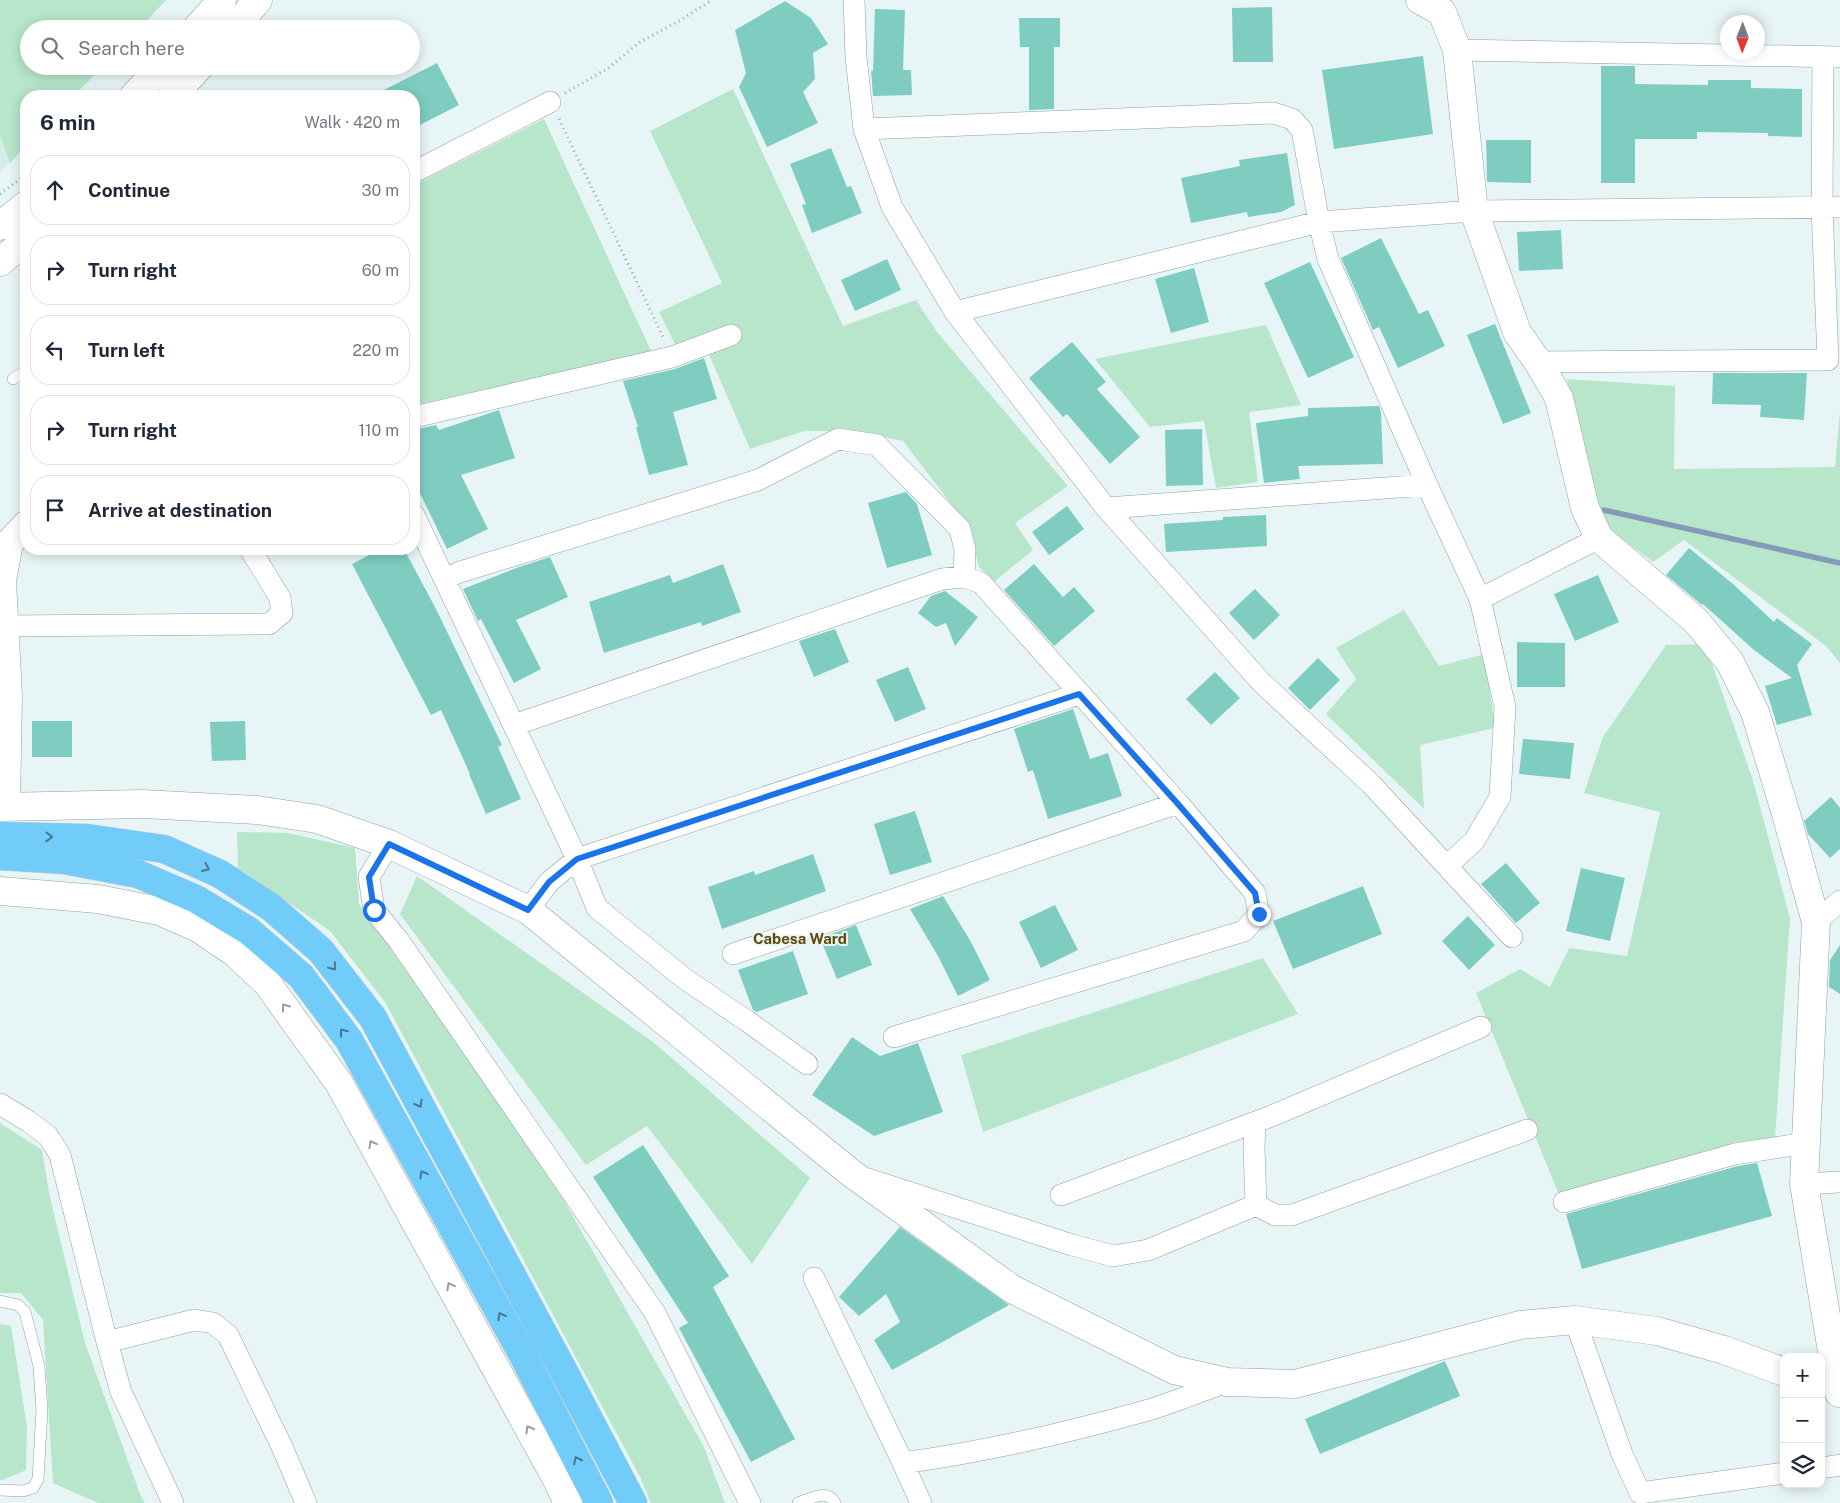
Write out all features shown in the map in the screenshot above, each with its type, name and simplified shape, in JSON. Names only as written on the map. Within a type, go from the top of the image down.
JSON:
[{"type":"highway","points":[[0,836],[87,838],[164,849],[220,874],[272,908],[321,951],[372,1018],[633,1503]]},
{"type":"highway","points":[[0,856],[64,860],[138,874],[196,899],[249,931],[301,976],[349,1040],[524,1358],[599,1503]]},
{"type":"street","points":[[204,20],[222,0]]},
{"type":"street","points":[[241,20],[258,0]]},
{"type":"street","points":[[854,0],[856,57],[864,129],[892,207],[955,312],[1106,508],[1262,683],[1371,784],[1512,937]]},
{"type":"street","points":[[1420,0],[1442,12],[1456,50],[1474,212],[1517,332],[1538,362],[1559,398],[1585,508],[1600,538],[1696,621],[1730,662],[1755,712],[1816,922],[1804,1184],[1835,1383]]},
{"type":"street","points":[[1456,50],[1831,57],[1828,360],[1538,362]]},
{"type":"street","points":[[140,90],[154,75]]},
{"type":"street","points":[[178,90],[192,75]]},
{"type":"street","points":[[420,169],[550,102]]},
{"type":"street","points":[[864,129],[1273,113],[1292,119],[1302,130],[1319,222],[1328,259],[1427,485],[1480,599],[1505,707],[1500,797],[1474,841],[1447,866]]},
{"type":"street","points":[[955,312],[1319,222],[1474,212],[1831,207]]},
{"type":"street","points":[[0,226],[20,210]]},
{"type":"street","points":[[0,262],[20,245]]},
{"type":"street","points":[[420,416],[672,357],[731,335]]},
{"type":"street","points":[[444,579],[460,572],[758,480],[838,439],[877,445],[960,529],[965,550],[964,576]]},
{"type":"street","points":[[1106,508],[1427,485]]},
{"type":"street","points":[[420,528],[577,859],[597,908],[684,978],[807,1064]]},
{"type":"street","points":[[20,531],[9,543],[2,581],[8,696],[3,807],[143,804],[258,810],[317,819],[389,844],[528,910],[851,1173],[1012,1289],[1174,1370],[1227,1382],[1296,1384],[1520,1325],[1575,1320],[1657,1330],[1724,1350],[1780,1371]]},
{"type":"street","points":[[1480,599],[1600,538]]},
{"type":"street","points":[[4,626],[269,624],[282,613],[280,598],[254,555]]},
{"type":"street","points":[[514,725],[942,579],[964,576],[981,583],[1255,893],[1259,914],[1244,931],[894,1037]]},
{"type":"street","points":[[528,910],[549,882],[577,859],[1079,694]]},
{"type":"street","points":[[733,954],[1178,804]]},
{"type":"street","points":[[389,844],[369,877],[374,910],[399,941],[655,1313],[750,1503]]},
{"type":"street","points":[[0,891],[98,899],[158,911],[198,928],[235,953],[267,984],[339,1084],[568,1503]]},
{"type":"street","points":[[1816,922],[1840,901]]},
{"type":"street","points":[[1061,1195],[1255,1123],[1481,1027]]},
{"type":"street","points":[[0,1104],[48,1136],[60,1155],[121,1392],[172,1503]]},
{"type":"street","points":[[1255,1123],[1256,1205]]},
{"type":"street","points":[[1256,1205],[1275,1215],[1292,1215],[1527,1130]]},
{"type":"street","points":[[1564,1202],[1735,1154],[1806,1143]]},
{"type":"street","points":[[851,1173],[1072,1245],[1113,1256],[1148,1250],[1256,1205]]},
{"type":"street","points":[[1804,1184],[1840,1182]]},
{"type":"street","points":[[814,1278],[921,1503]]},
{"type":"street","points":[[107,1342],[194,1320],[213,1323],[228,1335],[283,1449],[306,1503]]},
{"type":"street","points":[[1575,1320],[1622,1454],[1640,1493],[1780,1474]]},
{"type":"street","points":[[903,1463],[960,1455],[1052,1434],[1146,1410],[1227,1382]]},
{"type":"street","points":[[1825,1467],[1840,1465]]},
{"type":"lane","points":[[14,379],[20,375]]},
{"type":"lane","points":[[0,1301],[18,1305],[25,1312],[39,1366],[42,1410],[38,1479],[33,1488],[23,1491],[0,1490]]},
{"type":"lane","points":[[798,1503],[819,1495],[827,1495],[835,1503]]},
{"type":"path","points":[[672,357],[550,102],[607,69],[640,42],[679,21],[712,0]]},
{"type":"path","points":[[0,194],[20,179]]},
{"type":"shaded area","points":[[0,136],[10,163],[0,171]]},
{"type":"green space","points":[[0,0],[166,0],[147,20],[20,20],[20,75],[94,75],[80,90],[20,90],[20,152],[10,163],[0,136]]},
{"type":"green space","points":[[733,89],[843,326],[916,300],[937,332],[1068,486],[1015,523],[1033,550],[994,582],[979,567],[968,526],[903,441],[858,431],[804,431],[750,449],[708,352],[682,358],[659,312],[722,283],[650,131]]},
{"type":"green space","points":[[544,119],[652,353],[420,404],[420,182]]},
{"type":"green space","points":[[1266,325],[1301,405],[1249,412],[1258,482],[1216,488],[1204,421],[1150,427],[1095,359]]},
{"type":"green space","points":[[1567,379],[1675,386],[1674,469],[1835,467],[1840,411],[1840,663],[1826,646],[1684,540],[1653,562],[1595,519]]},
{"type":"green space","points":[[1404,610],[1439,666],[1485,654],[1495,728],[1420,745],[1424,809],[1326,714],[1356,679],[1336,648]]},
{"type":"green space","points":[[1705,644],[1752,777],[1790,918],[1775,1139],[1560,1197],[1476,993],[1520,969],[1550,987],[1569,948],[1627,956],[1660,812],[1584,793],[1603,737],[1666,645]]},
{"type":"green space","points":[[237,832],[288,833],[355,848],[359,904],[542,1162],[704,1447],[725,1503],[651,1503],[640,1477],[385,1002],[330,931],[238,868]]},
{"type":"green space","points":[[417,876],[653,1042],[810,1178],[752,1264],[647,1126],[586,1165],[400,914]]},
{"type":"green space","points":[[1263,958],[1298,1014],[983,1132],[961,1055]]},
{"type":"green space","points":[[0,1123],[42,1150],[49,1193],[85,1343],[140,1494],[145,1503],[98,1503],[53,1483],[43,1320],[21,1293],[0,1293]]},
{"type":"green space","points":[[0,1324],[11,1326],[27,1427],[26,1470],[3,1480],[0,1480]]},
{"type":"building","points":[[785,1],[811,18],[828,44],[813,53],[815,79],[803,92],[818,123],[767,147],[739,87],[746,73],[735,30]]},
{"type":"building","points":[[1272,7],[1273,62],[1233,62],[1232,8]]},
{"type":"building","points":[[875,9],[905,10],[903,70],[911,70],[912,95],[873,96],[871,71],[873,71]]},
{"type":"building","points":[[1019,18],[1060,18],[1060,47],[1054,47],[1054,109],[1029,110],[1029,47],[1020,47]]},
{"type":"building","points":[[1423,56],[1433,134],[1334,149],[1322,70]]},
{"type":"building","points":[[437,63],[459,105],[420,125],[420,90],[384,90],[413,75],[420,75],[420,72]]},
{"type":"building","points":[[1601,66],[1635,66],[1635,84],[1708,85],[1708,80],[1751,80],[1751,88],[1802,89],[1802,137],[1768,136],[1768,133],[1697,132],[1697,139],[1635,139],[1635,183],[1601,183]]},
{"type":"building","points":[[1486,140],[1531,140],[1531,183],[1487,182]]},
{"type":"building","points":[[831,148],[847,187],[851,186],[862,213],[812,233],[802,205],[806,204],[790,164]]},
{"type":"building","points":[[1287,153],[1295,205],[1281,212],[1248,217],[1247,212],[1191,223],[1181,178],[1240,166],[1239,160]]},
{"type":"building","points":[[1561,230],[1563,269],[1519,271],[1517,232]]},
{"type":"building","points":[[1381,238],[1419,314],[1428,310],[1445,346],[1398,368],[1379,327],[1373,330],[1341,258]]},
{"type":"building","points":[[887,259],[901,290],[855,311],[841,280]]},
{"type":"building","points":[[1310,262],[1354,357],[1308,378],[1264,283]]},
{"type":"building","points":[[1194,268],[1209,322],[1171,333],[1155,279]]},
{"type":"building","points":[[1495,324],[1531,413],[1503,424],[1467,335]]},
{"type":"building","points":[[1072,342],[1106,382],[1097,389],[1140,437],[1110,464],[1067,414],[1063,417],[1029,378]]},
{"type":"building","points":[[704,358],[717,399],[673,412],[688,465],[649,475],[636,427],[638,427],[623,381],[675,369]]},
{"type":"building","points":[[1713,373],[1807,373],[1804,420],[1760,417],[1761,405],[1712,404]]},
{"type":"building","points":[[1379,406],[1381,412],[1383,464],[1298,466],[1300,479],[1264,483],[1256,423],[1308,416],[1308,408]]},
{"type":"building","points":[[499,410],[515,458],[461,475],[488,529],[447,549],[420,493],[420,429],[436,425],[439,430]]},
{"type":"building","points":[[1202,429],[1203,485],[1166,486],[1165,430]]},
{"type":"building","points":[[906,492],[917,504],[932,555],[887,568],[868,503]]},
{"type":"building","points":[[1067,506],[1084,529],[1049,555],[1032,532]]},
{"type":"building","points":[[1266,515],[1267,546],[1166,552],[1164,524],[1223,520],[1223,517]]},
{"type":"building","points":[[1689,548],[1733,584],[1774,622],[1777,618],[1812,644],[1797,665],[1812,715],[1777,725],[1765,686],[1792,678],[1754,650],[1703,604],[1666,575]]},
{"type":"building","points":[[369,555],[407,555],[436,609],[502,745],[498,747],[521,799],[486,814],[441,710],[431,715],[352,564]]},
{"type":"building","points":[[550,557],[568,597],[516,620],[541,669],[514,683],[481,619],[478,621],[463,589]]},
{"type":"building","points":[[723,564],[741,612],[702,626],[701,622],[604,653],[589,602],[670,575],[673,583]]},
{"type":"building","points":[[1034,564],[1063,597],[1074,587],[1095,611],[1054,646],[1004,590]]},
{"type":"building","points":[[1598,575],[1619,622],[1575,641],[1554,594]]},
{"type":"building","points":[[1255,589],[1280,615],[1254,640],[1229,613]]},
{"type":"building","points":[[945,591],[978,617],[955,646],[946,623],[936,627],[918,613],[931,596]]},
{"type":"building","points":[[835,629],[849,662],[814,677],[799,641]]},
{"type":"building","points":[[1517,642],[1565,643],[1565,687],[1517,687]]},
{"type":"building","points":[[1318,658],[1340,680],[1310,710],[1288,688]]},
{"type":"building","points":[[908,667],[926,709],[895,722],[876,680]]},
{"type":"building","points":[[1215,672],[1240,698],[1211,725],[1186,699]]},
{"type":"building","points":[[1073,709],[1090,759],[1108,753],[1122,796],[1048,819],[1033,770],[1028,772],[1014,729]]},
{"type":"building","points":[[32,721],[72,721],[72,757],[32,757]]},
{"type":"building","points":[[245,721],[246,760],[212,761],[210,722]]},
{"type":"building","points":[[1523,739],[1574,743],[1570,779],[1519,774]]},
{"type":"building","points":[[1831,797],[1840,808],[1840,849],[1830,858],[1808,834],[1804,821]]},
{"type":"building","points":[[915,811],[932,862],[890,875],[874,824]]},
{"type":"building","points":[[813,854],[826,891],[722,929],[708,887],[754,871],[755,875]]},
{"type":"building","points":[[1506,863],[1540,903],[1516,923],[1481,884]]},
{"type":"building","points":[[1581,868],[1625,878],[1610,941],[1566,931]]},
{"type":"building","points":[[1363,886],[1382,934],[1293,969],[1273,921]]},
{"type":"building","points":[[943,896],[971,942],[990,980],[958,996],[938,956],[910,909]]},
{"type":"building","points":[[1055,905],[1078,950],[1041,968],[1019,922]]},
{"type":"building","points":[[1468,916],[1495,945],[1469,970],[1442,941]]},
{"type":"building","points":[[856,925],[872,965],[837,979],[820,938]]},
{"type":"building","points":[[1840,945],[1840,994],[1829,987],[1830,960]]},
{"type":"building","points":[[793,951],[808,994],[756,1012],[753,1010],[738,970]]},
{"type":"building","points":[[852,1037],[880,1056],[918,1043],[943,1112],[874,1136],[812,1095]]},
{"type":"building","points":[[643,1145],[729,1276],[713,1287],[795,1439],[751,1462],[679,1328],[688,1323],[593,1177]]},
{"type":"building","points":[[1757,1163],[1772,1216],[1582,1269],[1566,1214],[1738,1166]]},
{"type":"building","points":[[900,1227],[1009,1305],[892,1370],[874,1340],[900,1322],[886,1294],[859,1316],[839,1297]]},
{"type":"building","points":[[1445,1361],[1460,1396],[1320,1454],[1305,1419]]},
{"type":"waterway","points":[[1604,510],[1840,563]]},
{"type":"district","name":"Cabesa Ward","points":[[800,938]]},
{"type":"route","points":[[374,910],[369,877],[389,844],[528,910],[549,882],[577,859],[1079,694],[1255,893],[1259,914]]}]
